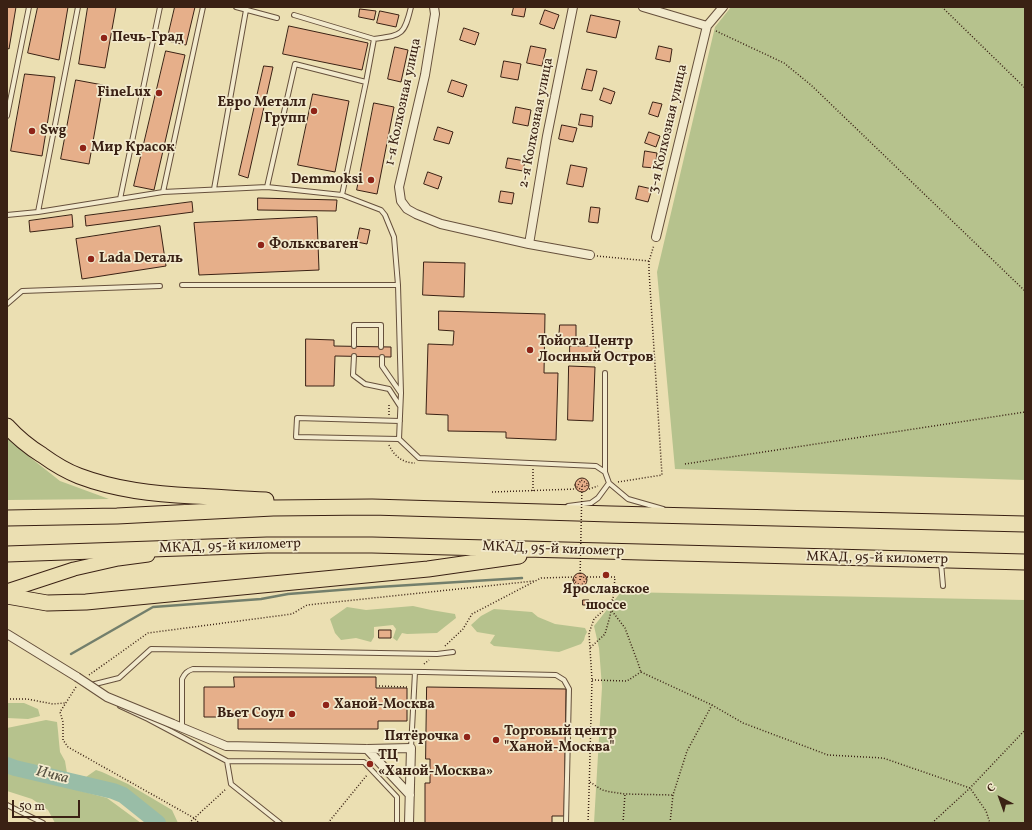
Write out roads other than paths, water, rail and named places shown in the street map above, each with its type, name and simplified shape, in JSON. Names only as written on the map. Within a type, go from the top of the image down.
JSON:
[{"type":"highway","points":[[7,426],[33,449],[55,464],[77,476],[103,485],[164,494],[372,507],[1025,524]]},
{"type":"highway","points":[[7,518],[117,516],[273,508],[372,507]]},
{"type":"highway","name":"МКАД, 95-й километр","points":[[7,554],[267,545],[372,545],[1025,562]]},
{"type":"highway","points":[[7,596],[47,603],[86,602],[428,569],[562,550]]},
{"type":"main road","points":[[7,591],[74,569],[118,559],[193,548]]},
{"type":"street","name":"1-я Колхозная улица","points":[[434,7],[435,14],[425,75],[399,187],[402,202],[407,209],[441,224],[529,244]]},
{"type":"street","name":"2-я Колхозная улица","points":[[529,244],[547,136],[573,7]]},
{"type":"street","points":[[643,7],[707,26],[723,7]]},
{"type":"street","name":"3-я Колхозная улица","points":[[656,237],[707,26]]},
{"type":"street","points":[[529,244],[590,255]]},
{"type":"street","points":[[7,634],[107,697],[226,746],[366,749],[411,748],[409,823]]},
{"type":"street","points":[[366,749],[410,795]]},
{"type":"lane","points":[[7,116],[29,7]]},
{"type":"lane","points":[[38,212],[78,7]]},
{"type":"lane","points":[[120,199],[160,7]]},
{"type":"lane","points":[[163,192],[203,7]]},
{"type":"lane","points":[[236,7],[278,18]]},
{"type":"lane","points":[[294,15],[374,39],[392,37],[401,33],[405,27],[411,7]]},
{"type":"lane","points":[[214,189],[246,10]]},
{"type":"lane","points":[[342,194],[374,39]]},
{"type":"lane","points":[[267,186],[295,64],[366,82]]},
{"type":"lane","points":[[7,216],[163,192],[267,186],[342,194],[381,210],[385,214],[394,237],[398,285],[401,393],[399,440]]},
{"type":"lane","points":[[182,285],[398,285]]},
{"type":"lane","points":[[7,304],[22,291],[160,286]]},
{"type":"lane","points":[[354,346],[354,325],[381,325],[381,347]]},
{"type":"lane","points":[[354,356],[354,375],[364,384],[389,389],[400,406]]},
{"type":"lane","points":[[382,357],[382,366],[401,393]]},
{"type":"lane","points":[[605,374],[605,472],[609,483],[628,499],[678,512],[707,516]]},
{"type":"lane","points":[[400,421],[297,418],[296,437],[399,440],[419,458],[596,466],[605,472]]},
{"type":"lane","points":[[559,507],[591,503],[598,498],[609,483]]},
{"type":"lane","points":[[520,511],[551,507]]},
{"type":"lane","points":[[940,560],[943,586]]},
{"type":"lane","points":[[7,638],[79,682],[106,701],[148,719],[227,761],[364,762],[397,797],[397,823]]},
{"type":"lane","points":[[84,686],[119,678],[151,649],[437,654],[453,652]]},
{"type":"lane","points":[[182,728],[182,679],[187,671],[193,669],[556,675],[564,680],[568,689],[566,823]]},
{"type":"lane","points":[[411,748],[414,672]]},
{"type":"lane","points":[[227,761],[231,784],[280,823]]},
{"type":"lane","points":[[7,805],[43,823]]},
{"type":"waterway","points":[[71,654],[153,607],[261,599],[288,594],[522,578]]},
{"type":"waterway","name":"Ичка","points":[[7,765],[113,791],[123,795],[158,823]]},
{"type":"place","name":"Печь-Град","points":[[104,38]]},
{"type":"place","name":"FineLux","points":[[159,93]]},
{"type":"place","name":"Евро Металл Групп","points":[[314,111]]},
{"type":"place","name":"Swg","points":[[32,131]]},
{"type":"place","name":"Мир Красок","points":[[83,148]]},
{"type":"place","name":"Demmoksi","points":[[371,180]]},
{"type":"place","name":"Фольксваген","points":[[261,245]]},
{"type":"place","name":"Lada Dеталь","points":[[91,259]]},
{"type":"place","name":"Тойота Центр Лосиный Остров","points":[[530,350]]},
{"type":"place","name":"Ярославское шоссе","points":[[606,575]]},
{"type":"place","name":"Ханой-Москва","points":[[326,705]]},
{"type":"place","name":"Вьет Соул","points":[[292,714]]},
{"type":"place","name":"Пятёрочка","points":[[467,737]]},
{"type":"place","name":"Торговый центр \"Ханой-Москва\"","points":[[496,740]]},
{"type":"place","name":"ТЦ «Ханой-Москва»","points":[[370,764]]}]
